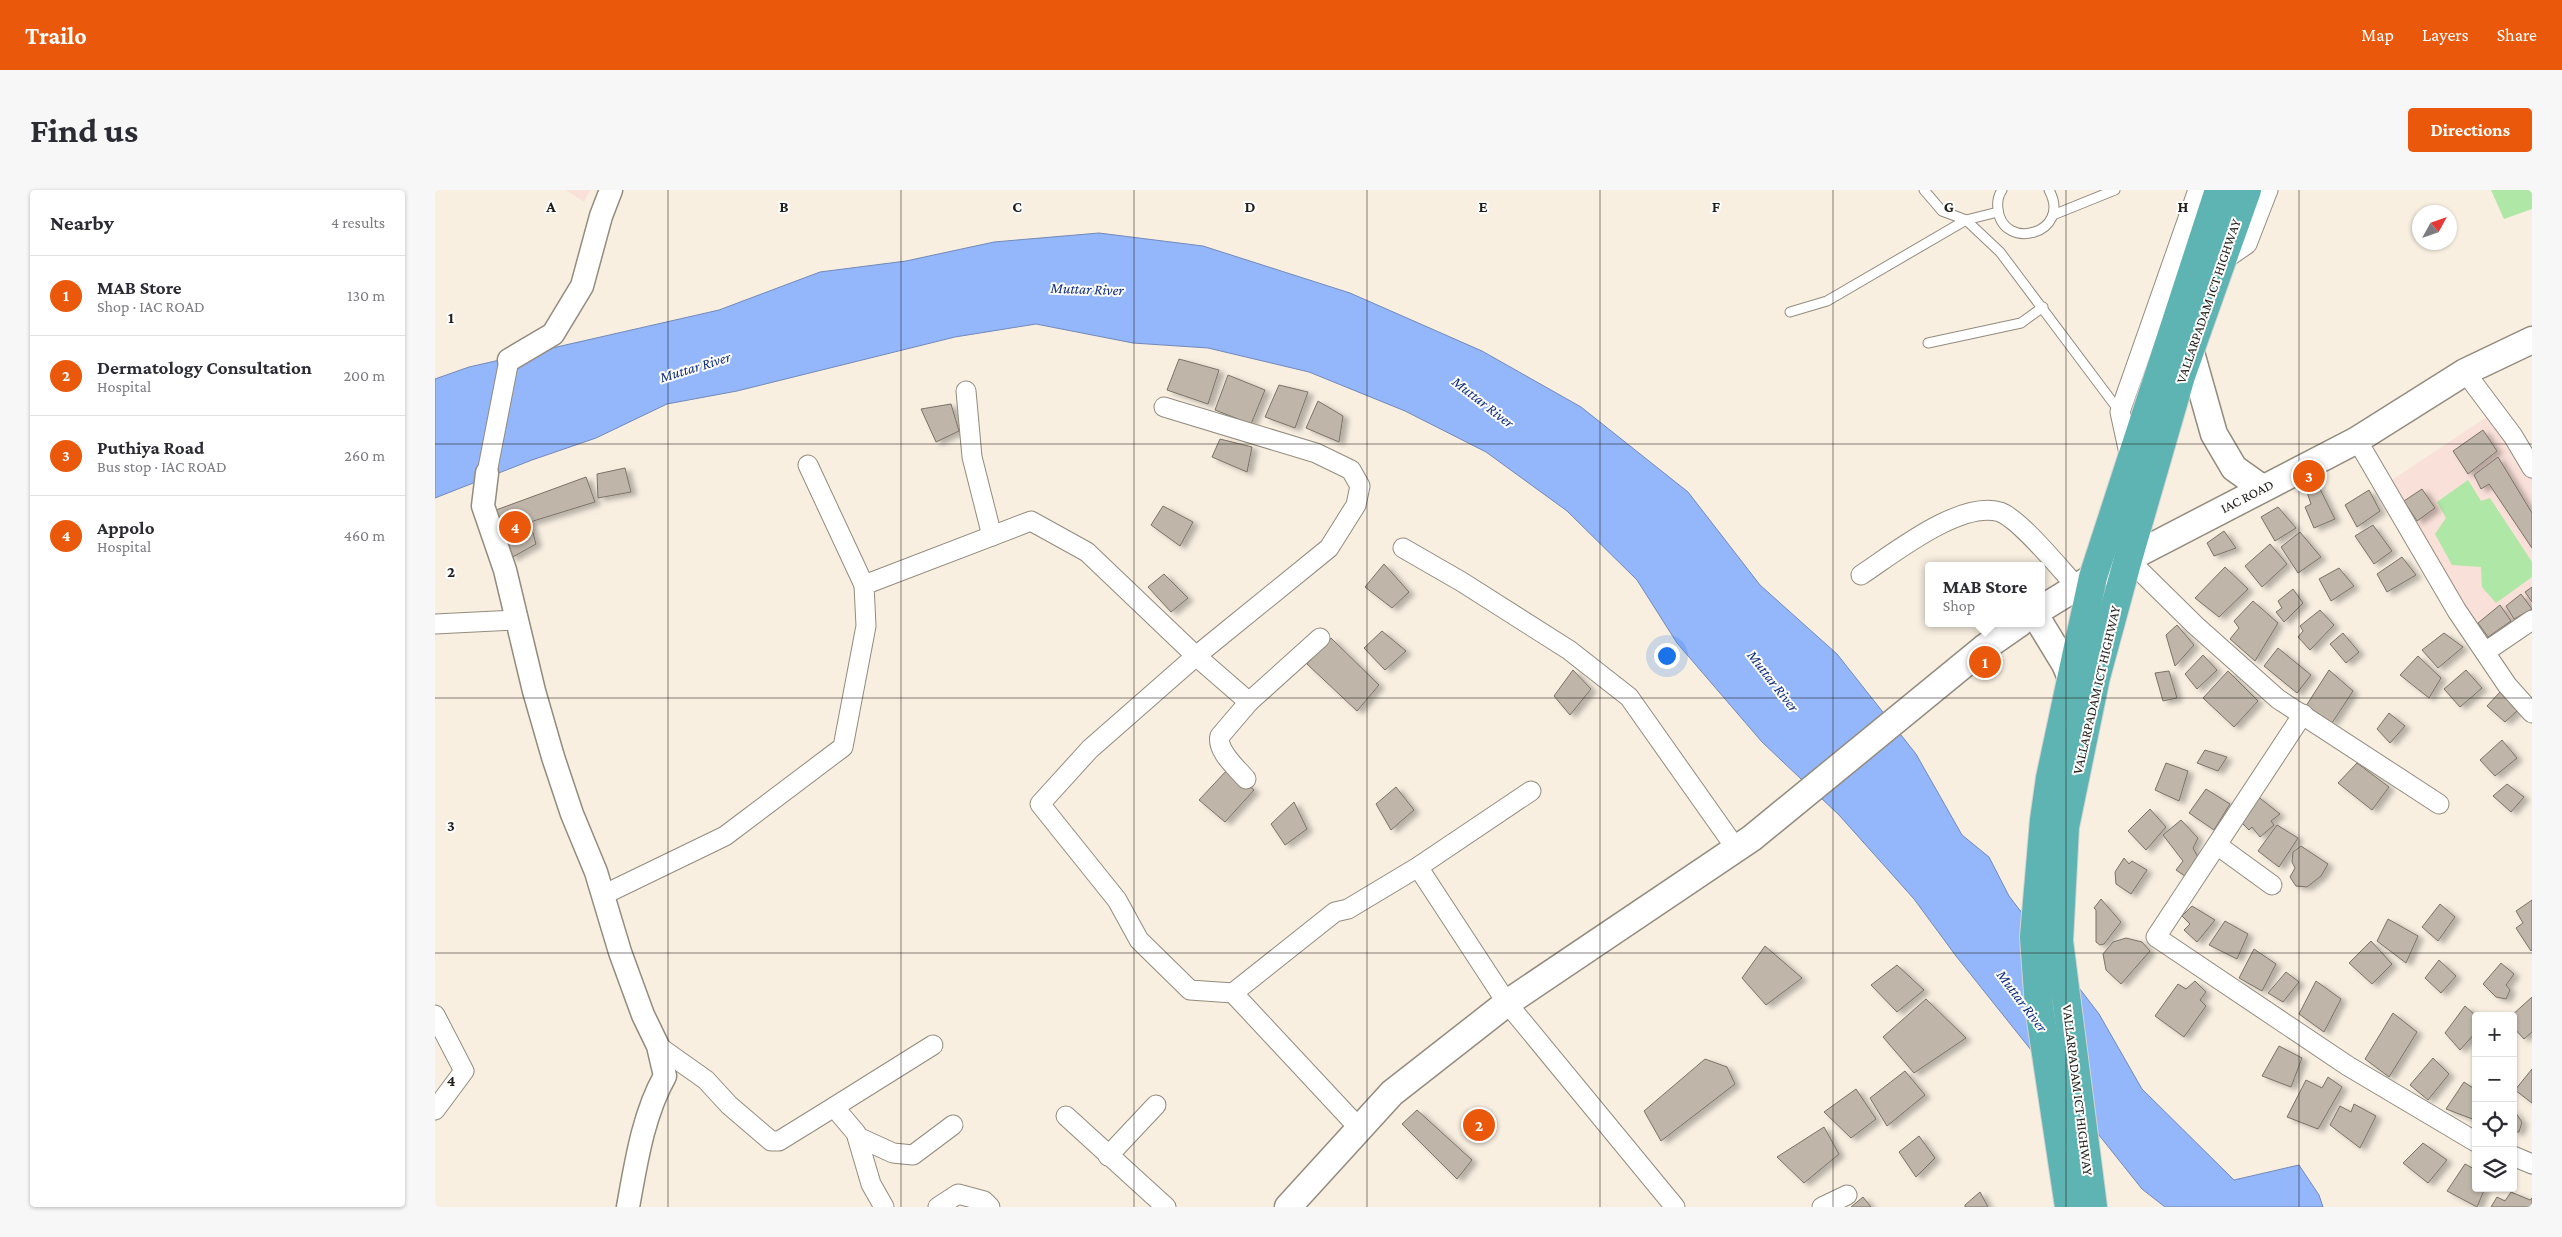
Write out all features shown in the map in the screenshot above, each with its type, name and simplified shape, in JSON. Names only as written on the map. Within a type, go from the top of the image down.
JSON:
[{"type":"highway","name":"VALLARPADAM ICT HIGHWAY","points":[[2093,1207],[2059,941],[2050,778],[2071,678],[2085,582],[2131,459],[2219,190]]},
{"type":"highway","name":"VALLARPADAM ICT HIGHWAY","points":[[2069,1207],[2039,1007],[2034,937],[2054,824],[2128,559],[2190,349],[2247,190]]},
{"type":"main road","name":"IAC ROAD","points":[[2045,607],[2128,559],[2357,440],[2465,372],[2532,340]]},
{"type":"main road","points":[[2190,349],[2213,434],[2234,468],[2262,488]]},
{"type":"main road","points":[[1287,1207],[1392,1093],[1507,1003],[1744,842],[1984,648],[2014,627]]},
{"type":"main road","points":[[2042,627],[2065,664],[2071,678]]},
{"type":"street","points":[[611,190],[601,216],[582,286],[553,334],[509,360],[487,473],[483,506],[505,570],[516,620],[553,757],[603,895],[620,952],[643,1015],[658,1046],[665,1076],[652,1099],[635,1168],[628,1207]]},
{"type":"street","points":[[2131,459],[2120,412],[2198,190]]},
{"type":"street","points":[[2221,262],[2247,244],[2268,190]]},
{"type":"street","points":[[2465,372],[2513,436],[2532,468]]},
{"type":"street","points":[[966,391],[972,457],[992,536]]},
{"type":"street","points":[[1164,408],[1316,453],[1351,470],[1360,486],[1356,505],[1329,548],[1196,656],[1090,749],[1040,804],[1117,900],[1139,940],[1190,990],[1233,993],[1335,912],[1348,909],[1418,867],[1531,791]]},
{"type":"street","points":[[2357,440],[2457,611],[2507,685],[2532,713]]},
{"type":"street","points":[[603,895],[725,836],[843,747],[866,626],[864,585],[808,465]]},
{"type":"street","points":[[1861,575],[1954,516],[1977,512],[2000,512],[2015,521],[2085,582]]},
{"type":"street","points":[[864,585],[1031,521],[1087,552],[1196,656],[1249,702]]},
{"type":"street","points":[[1403,548],[1462,582],[1569,650],[1629,697],[1744,842]]},
{"type":"street","points":[[2128,559],[2195,625],[2279,699],[2439,804]]},
{"type":"street","points":[[435,624],[516,620]]},
{"type":"street","points":[[2485,652],[2532,620]]},
{"type":"street","points":[[1246,779],[1222,750],[1218,741],[1225,728],[1249,702],[1320,638]]},
{"type":"street","points":[[2303,714],[2156,937],[2348,1066],[2472,1140]]},
{"type":"street","points":[[2217,845],[2272,885]]},
{"type":"street","points":[[1418,867],[1507,1003],[1675,1207]]},
{"type":"street","points":[[1233,993],[1359,1128]]},
{"type":"street","points":[[435,1015],[464,1071],[435,1110]]},
{"type":"street","points":[[658,1046],[706,1080],[729,1105],[771,1141],[779,1141],[933,1045]]},
{"type":"street","points":[[1108,1156],[1155,1105]]},
{"type":"street","points":[[834,1106],[858,1137],[871,1184],[884,1207]]},
{"type":"street","points":[[1066,1116],[1166,1207]]},
{"type":"street","points":[[858,1137],[893,1153],[913,1155],[953,1125]]},
{"type":"street","points":[[2517,1158],[2532,1164]]},
{"type":"street","points":[[938,1207],[958,1194],[984,1201],[990,1207]]},
{"type":"street","points":[[1822,1207],[1847,1195]]},
{"type":"lane","points":[[1924,190],[1943,211],[1967,220],[1999,252],[2043,307],[2120,412]]},
{"type":"lane","points":[[2002,190],[1998,203],[1998,212],[2008,228],[2025,234],[2042,229],[2053,215],[2115,190]]},
{"type":"lane","points":[[2049,190],[2054,206],[2053,215]]},
{"type":"lane","points":[[1790,312],[1827,301],[1967,220],[1998,212]]},
{"type":"lane","points":[[1928,343],[2021,323],[2043,307]]},
{"type":"shaded area","points":[[566,190],[590,190],[584,202]]},
{"type":"shaded area","points":[[2488,416],[2532,474],[2532,612],[2486,644],[2389,482]]},
{"type":"green space","points":[[2491,190],[2532,190],[2532,209],[2504,219]]},
{"type":"green space","points":[[2468,480],[2481,501],[2490,498],[2532,562],[2532,577],[2496,603],[2482,587],[2481,567],[2452,565],[2435,534],[2446,518],[2437,502]]},
{"type":"water","name":"Muttar River","points":[[1099,233],[1203,246],[1350,293],[1482,351],[1581,407],[1688,492],[1760,585],[1837,654],[1916,754],[1962,835],[1989,857],[2009,896],[2099,1014],[2142,1089],[2234,1180],[2299,1165],[2319,1195],[2323,1207],[2165,1207],[2142,1189],[1956,956],[1914,899],[1839,815],[1762,742],[1677,643],[1637,580],[1567,511],[1486,452],[1405,411],[1309,372],[1208,348],[1133,343],[1036,324],[955,337],[737,391],[667,404],[596,438],[532,460],[435,498],[435,379],[469,367],[719,310],[820,272],[906,261],[994,242]]},
{"type":"building","points":[[1179,359],[1219,370],[1208,404],[1167,390]]},
{"type":"building","points":[[1228,375],[1265,390],[1251,424],[1215,410]]},
{"type":"building","points":[[1279,385],[1308,392],[1295,428],[1265,417]]},
{"type":"building","points":[[1318,401],[1343,416],[1339,442],[1306,428]]},
{"type":"building","points":[[951,404],[959,431],[936,442],[921,409]]},
{"type":"building","points":[[2483,430],[2497,451],[2468,474],[2453,451]]},
{"type":"building","points":[[1220,439],[1252,447],[1247,472],[1212,457]]},
{"type":"building","points":[[2498,457],[2532,513],[2532,548],[2489,484],[2481,489],[2474,475]]},
{"type":"building","points":[[625,468],[631,492],[598,498],[597,474]]},
{"type":"building","points":[[586,477],[595,502],[530,522],[536,544],[511,558],[496,510]]},
{"type":"building","points":[[2318,485],[2335,519],[2314,528],[2305,507],[2311,504],[2307,492]]},
{"type":"building","points":[[2422,489],[2435,508],[2417,521],[2404,501]]},
{"type":"building","points":[[2369,490],[2380,511],[2357,527],[2345,505]]},
{"type":"building","points":[[1163,506],[1193,522],[1180,546],[1151,525]]},
{"type":"building","points":[[2278,507],[2296,528],[2275,541],[2261,517]]},
{"type":"building","points":[[2373,525],[2392,551],[2374,564],[2355,536]]},
{"type":"building","points":[[2224,531],[2236,548],[2214,556],[2207,543]]},
{"type":"building","points":[[2300,532],[2321,557],[2298,573],[2281,547]]},
{"type":"building","points":[[2270,544],[2287,564],[2262,587],[2245,566]]},
{"type":"building","points":[[2402,557],[2416,575],[2387,592],[2377,574]]},
{"type":"building","points":[[1384,564],[1409,592],[1392,608],[1365,587]]},
{"type":"building","points":[[2225,567],[2248,589],[2219,617],[2195,598]]},
{"type":"building","points":[[2339,568],[2354,586],[2331,601],[2319,579]]},
{"type":"building","points":[[1164,574],[1188,598],[1171,612],[1148,587]]},
{"type":"building","points":[[2532,587],[2532,602],[2525,592]]},
{"type":"building","points":[[2293,589],[2303,603],[2284,622],[2276,612],[2282,608],[2278,601]]},
{"type":"building","points":[[2521,594],[2532,609],[2514,619],[2506,606]]},
{"type":"building","points":[[2253,601],[2278,623],[2255,661],[2230,639],[2239,628],[2234,621]]},
{"type":"building","points":[[2500,605],[2511,621],[2488,637],[2478,623]]},
{"type":"building","points":[[2320,610],[2334,625],[2310,650],[2298,637],[2303,631],[2300,626]]},
{"type":"building","points":[[2177,625],[2194,645],[2175,666],[2166,635]]},
{"type":"building","points":[[1382,631],[1406,651],[1385,670],[1364,648]]},
{"type":"building","points":[[2343,633],[2359,652],[2346,663],[2330,644]]},
{"type":"building","points":[[2444,633],[2463,647],[2438,668],[2422,650]]},
{"type":"building","points":[[1331,638],[1379,685],[1357,711],[1307,664]]},
{"type":"building","points":[[2278,648],[2311,675],[2297,693],[2264,666]]},
{"type":"building","points":[[2203,655],[2217,670],[2197,689],[2185,674]]},
{"type":"building","points":[[2418,656],[2441,678],[2429,698],[2400,675]]},
{"type":"building","points":[[1573,670],[1591,689],[1570,715],[1554,696]]},
{"type":"building","points":[[2329,670],[2353,691],[2332,723],[2306,706]]},
{"type":"building","points":[[2466,670],[2482,688],[2460,707],[2444,689]]},
{"type":"building","points":[[2169,671],[2177,698],[2163,701],[2155,673]]},
{"type":"building","points":[[2228,671],[2258,701],[2234,727],[2203,698]]},
{"type":"building","points":[[2500,692],[2517,711],[2505,722],[2487,706]]},
{"type":"building","points":[[2389,713],[2405,726],[2390,743],[2377,729]]},
{"type":"building","points":[[2502,740],[2517,758],[2495,776],[2480,760]]},
{"type":"building","points":[[2205,750],[2227,757],[2218,771],[2197,763]]},
{"type":"building","points":[[2166,763],[2188,771],[2179,801],[2155,790]]},
{"type":"building","points":[[2357,763],[2389,787],[2372,810],[2338,783]]},
{"type":"building","points":[[1228,769],[1254,790],[1225,822],[1199,800]]},
{"type":"building","points":[[2507,784],[2524,797],[2511,812],[2493,796]]},
{"type":"building","points":[[1396,787],[1414,810],[1391,830],[1376,804]]},
{"type":"building","points":[[2206,789],[2230,804],[2214,830],[2189,813]]},
{"type":"building","points":[[2256,795],[2280,814],[2271,821],[2274,825],[2260,837],[2252,827],[2249,830],[2238,819]]},
{"type":"building","points":[[1294,802],[1307,829],[1285,845],[1271,824]]},
{"type":"building","points":[[2150,809],[2166,827],[2146,850],[2128,831]]},
{"type":"building","points":[[2181,820],[2198,838],[2193,848],[2200,861],[2185,876],[2176,870],[2183,861],[2163,835]]},
{"type":"building","points":[[2277,825],[2298,838],[2279,867],[2258,851]]},
{"type":"building","points":[[2301,846],[2328,864],[2321,876],[2307,887],[2296,886],[2290,877],[2295,868],[2292,862],[2293,852]]},
{"type":"building","points":[[2124,858],[2129,864],[2132,861],[2147,870],[2131,894],[2116,884],[2115,872]]},
{"type":"building","points":[[2101,899],[2121,922],[2104,944],[2100,945],[2096,942],[2096,910],[2094,908]]},
{"type":"building","points":[[2532,900],[2531,951],[2516,928],[2523,923],[2516,911]]},
{"type":"building","points":[[2440,904],[2455,917],[2438,941],[2422,927]]},
{"type":"building","points":[[2192,906],[2215,920],[2197,942],[2184,930],[2190,924],[2182,916]]},
{"type":"building","points":[[2388,919],[2418,936],[2406,963],[2377,941]]},
{"type":"building","points":[[2225,921],[2248,934],[2237,959],[2209,945]]},
{"type":"building","points":[[2126,938],[2142,942],[2150,951],[2121,984],[2106,970],[2103,954],[2113,942]]},
{"type":"building","points":[[2371,941],[2392,964],[2372,984],[2349,963]]},
{"type":"building","points":[[1765,946],[1802,978],[1766,1005],[1742,978]]},
{"type":"building","points":[[2254,949],[2276,964],[2262,991],[2239,978]]},
{"type":"building","points":[[2439,960],[2456,976],[2441,993],[2425,978]]},
{"type":"building","points":[[2501,963],[2514,974],[2506,985],[2510,990],[2506,999],[2496,997],[2483,984]]},
{"type":"building","points":[[1897,965],[1924,990],[1897,1012],[1871,985]]},
{"type":"building","points":[[2286,972],[2299,982],[2283,1002],[2268,993]]},
{"type":"building","points":[[2195,981],[2206,992],[2200,1000],[2206,1006],[2184,1037],[2155,1016],[2178,984],[2186,989]]},
{"type":"building","points":[[2316,981],[2341,999],[2324,1032],[2299,1014]]},
{"type":"building","points":[[2532,997],[2532,1032],[2524,1039],[2517,1031],[2517,1012],[2515,1012]]},
{"type":"building","points":[[1926,999],[1966,1038],[1914,1073],[1883,1037]]},
{"type":"building","points":[[2465,1006],[2472,1012],[2472,1036],[2460,1050],[2445,1033]]},
{"type":"building","points":[[2393,1013],[2417,1032],[2389,1077],[2365,1059]]},
{"type":"building","points":[[2279,1046],[2302,1058],[2291,1087],[2262,1076]]},
{"type":"building","points":[[2433,1058],[2449,1074],[2428,1100],[2410,1085]]},
{"type":"building","points":[[1705,1059],[1727,1067],[1735,1084],[1661,1141],[1644,1111]]},
{"type":"building","points":[[2532,1069],[2532,1103],[2517,1092],[2517,1088]]},
{"type":"building","points":[[1905,1071],[1925,1095],[1887,1126],[1870,1098]]},
{"type":"building","points":[[2328,1077],[2342,1087],[2318,1129],[2287,1117],[2306,1080],[2322,1088]]},
{"type":"building","points":[[2464,1082],[2472,1087],[2472,1119],[2446,1109]]},
{"type":"building","points":[[1856,1089],[1876,1119],[1851,1138],[1824,1112]]},
{"type":"building","points":[[2354,1104],[2376,1116],[2360,1148],[2330,1125],[2340,1106],[2351,1112]]},
{"type":"building","points":[[1417,1110],[1472,1160],[1457,1179],[1402,1124]]},
{"type":"building","points":[[2517,1115],[2522,1122],[2519,1132],[2517,1132]]},
{"type":"building","points":[[1824,1127],[1839,1154],[1804,1183],[1777,1157]]},
{"type":"building","points":[[1919,1136],[1935,1158],[1916,1177],[1899,1152]]},
{"type":"building","points":[[2423,1143],[2447,1160],[2428,1183],[2403,1163]]},
{"type":"building","points":[[2465,1164],[2472,1168],[2472,1192],[2483,1192],[2477,1207],[2447,1191]]},
{"type":"building","points":[[1980,1192],[1988,1207],[1965,1207],[1965,1205]]},
{"type":"building","points":[[2511,1192],[2530,1200],[2532,1198],[2532,1207],[2491,1207],[2497,1197],[2505,1201]]},
{"type":"building","points":[[1863,1197],[1871,1207],[1851,1207]]},
{"type":"place","name":"Puthiya Road","points":[[2309,476]]},
{"type":"place","name":"Appolo","points":[[515,527]]},
{"type":"place","name":"MAB Store","points":[[1985,662]]},
{"type":"place","name":"Dermatology Consultation","points":[[1479,1125]]}]
